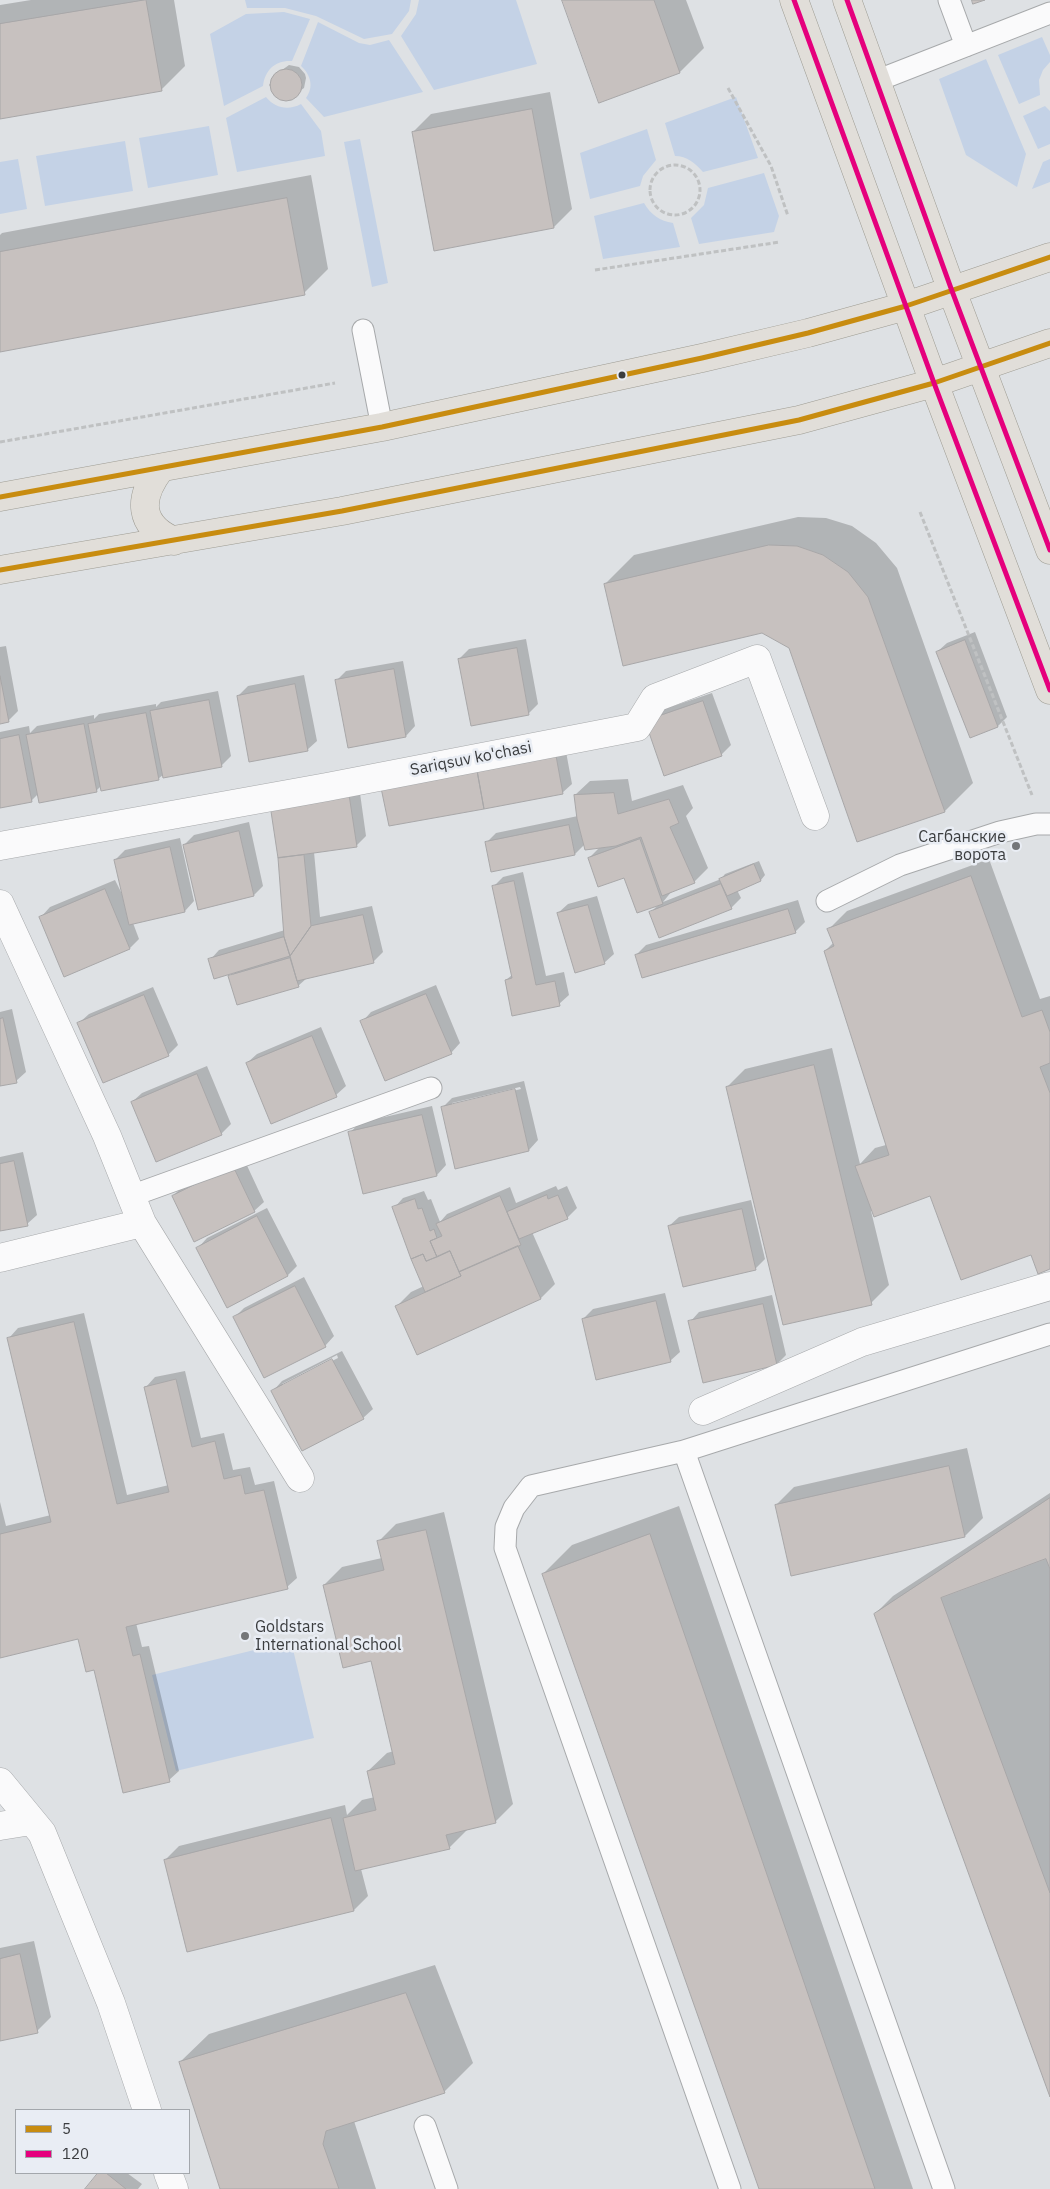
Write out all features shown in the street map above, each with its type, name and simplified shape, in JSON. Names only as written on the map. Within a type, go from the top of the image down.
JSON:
[{"type":"main road","points":[[794,0],[934,383],[1050,690]]},
{"type":"main road","points":[[847,0],[952,291],[1050,550]]},
{"type":"main road","points":[[0,497],[382,427],[702,358],[808,333],[906,306],[1050,257]]},
{"type":"main road","points":[[0,570],[174,541],[492,482],[780,424],[934,383],[1050,343]]},
{"type":"main road","points":[[160,469],[148,489],[145,512],[155,530],[174,541]]},
{"type":"street","name":"Sariqsuv ko'chasi","points":[[0,846],[327,787],[637,727],[656,698],[758,659],[815,816]]},
{"type":"street","points":[[0,904],[107,1136],[142,1223],[300,1478]]},
{"type":"street","points":[[0,1258],[142,1223]]},
{"type":"street","points":[[703,1412],[862,1342],[1050,1286]]},
{"type":"street","points":[[0,1782],[30,1821],[42,1833],[111,2003],[147,2109]]},
{"type":"street","points":[[0,1826],[30,1821]]},
{"type":"street","points":[[168,2174],[174,2189]]},
{"type":"lane","points":[[949,0],[966,46]]},
{"type":"lane","points":[[876,81],[1050,13]]},
{"type":"lane","points":[[363,330],[382,427]]},
{"type":"lane","points":[[827,901],[900,865],[1000,832],[1036,824],[1047,824]]},
{"type":"lane","points":[[132,1196],[431,1088]]},
{"type":"lane","points":[[730,2189],[505,1548],[506,1527],[514,1508],[531,1486],[684,1451],[1050,1334]]},
{"type":"lane","points":[[684,1451],[944,2189]]},
{"type":"lane","points":[[425,2126],[447,2189]]},
{"type":"path","points":[[728,88],[771,166],[788,216]]},
{"type":"path","points":[[668,166],[683,166],[696,175],[699,183],[699,199],[689,211],[681,215],[672,216],[657,209],[650,194],[650,186],[656,173],[668,166]]},
{"type":"path","points":[[595,270],[780,242]]},
{"type":"path","points":[[0,442],[335,383]]},
{"type":"path","points":[[920,512],[1047,824]]},
{"type":"shaded area","points":[[245,0],[411,0],[409,11],[392,34],[364,39],[316,16],[285,8],[247,8]]},
{"type":"shaded area","points":[[419,0],[516,0],[537,64],[434,90],[401,36],[416,14]]},
{"type":"shaded area","points":[[284,12],[310,19],[292,61],[276,64],[266,75],[263,86],[224,106],[210,34],[246,14]]},
{"type":"shaded area","points":[[318,22],[359,43],[370,45],[389,40],[423,92],[324,117],[306,98],[311,85],[307,73],[301,66]]},
{"type":"shaded area","points":[[1042,37],[1050,55],[1050,62],[1043,70],[1039,80],[1040,95],[1019,104],[998,55]]},
{"type":"shaded area","points":[[986,59],[1026,154],[1017,187],[966,155],[939,79]]},
{"type":"shaded area","points":[[266,97],[273,104],[287,108],[301,104],[321,131],[325,156],[237,172],[226,118]]},
{"type":"shaded area","points":[[736,97],[758,158],[703,172],[691,161],[675,156],[665,123]]},
{"type":"shaded area","points":[[1045,106],[1050,111],[1050,144],[1038,149],[1023,116]]},
{"type":"shaded area","points":[[209,126],[218,175],[148,188],[139,138]]},
{"type":"shaded area","points":[[647,129],[656,160],[643,176],[640,186],[590,199],[580,153]]},
{"type":"shaded area","points":[[360,139],[388,283],[372,287],[344,142]]},
{"type":"shaded area","points":[[125,141],[133,191],[45,206],[36,156]]},
{"type":"shaded area","points":[[18,159],[27,209],[0,214],[0,162]]},
{"type":"shaded area","points":[[1050,159],[1050,182],[1032,189],[1043,162]]},
{"type":"shaded area","points":[[764,173],[779,216],[774,232],[699,244],[691,218],[704,205],[708,188]]},
{"type":"shaded area","points":[[644,203],[656,217],[673,223],[680,247],[603,259],[594,216]]},
{"type":"shaded area","points":[[291,1641],[314,1738],[176,1771],[152,1675]]},
{"type":"building","points":[[146,0],[162,91],[0,119],[0,24]]},
{"type":"building","points":[[562,0],[654,0],[680,73],[599,103]]},
{"type":"building","points":[[972,0],[985,0],[973,4]]},
{"type":"building","points":[[286,69],[292,70],[297,74],[301,79],[301,91],[297,96],[292,100],[286,101],[280,100],[275,96],[271,91],[270,85],[271,79],[275,74],[280,70]]},
{"type":"building","points":[[532,109],[554,228],[434,251],[412,132]]},
{"type":"building","points":[[287,198],[305,295],[0,352],[0,252]]},
{"type":"building","points":[[769,545],[797,546],[823,555],[848,572],[868,597],[945,812],[857,842],[789,648],[762,633],[623,666],[604,584]]},
{"type":"building","points":[[965,640],[998,727],[970,738],[936,652]]},
{"type":"building","points":[[517,648],[529,715],[471,726],[458,659]]},
{"type":"building","points":[[394,669],[406,737],[348,748],[335,680]]},
{"type":"building","points":[[0,676],[9,722],[0,724]]},
{"type":"building","points":[[295,684],[308,751],[249,762],[237,696]]},
{"type":"building","points":[[209,700],[222,767],[163,778],[150,711]]},
{"type":"building","points":[[703,701],[722,756],[664,776],[645,721]]},
{"type":"building","points":[[146,713],[159,780],[101,791],[88,724]]},
{"type":"building","points":[[84,724],[97,792],[39,803],[26,735]]},
{"type":"building","points":[[19,735],[32,802],[0,808],[0,739]]},
{"type":"building","points":[[555,750],[563,794],[484,809],[476,765]]},
{"type":"building","points":[[476,765],[484,809],[389,826],[380,783]]},
{"type":"building","points":[[348,788],[357,847],[278,858],[269,798]]},
{"type":"building","points":[[614,793],[618,814],[669,799],[679,823],[670,827],[695,883],[662,896],[641,837],[616,846],[585,850],[577,819],[574,795]]},
{"type":"building","points":[[569,825],[575,855],[491,872],[485,842]]},
{"type":"building","points":[[239,831],[254,896],[198,910],[183,845]]},
{"type":"building","points":[[640,839],[663,904],[637,913],[624,878],[598,887],[588,858]]},
{"type":"building","points":[[170,847],[185,912],[129,925],[114,860]]},
{"type":"building","points":[[304,855],[311,926],[290,956],[284,937],[278,858]]},
{"type":"building","points":[[754,864],[761,881],[727,896],[719,879]]},
{"type":"building","points":[[971,876],[1022,1017],[1042,1010],[1050,1032],[1050,1063],[1040,1067],[1050,1093],[1050,1269],[1038,1274],[1031,1255],[961,1280],[930,1196],[874,1217],[855,1166],[889,1155],[824,951],[834,946],[827,929]]},
{"type":"building","points":[[514,881],[536,985],[555,981],[560,1006],[512,1016],[505,980],[512,978],[492,886]]},
{"type":"building","points":[[721,884],[732,909],[659,938],[649,912]]},
{"type":"building","points":[[105,889],[130,949],[64,977],[39,917]]},
{"type":"building","points":[[588,905],[605,964],[575,973],[557,913]]},
{"type":"building","points":[[788,909],[796,933],[642,978],[635,955]]},
{"type":"building","points":[[363,915],[374,963],[297,981],[290,956],[311,926]]},
{"type":"building","points":[[284,937],[290,956],[214,979],[208,959]]},
{"type":"building","points":[[290,958],[299,987],[237,1005],[228,976]]},
{"type":"building","points":[[426,994],[452,1054],[385,1081],[360,1021]]},
{"type":"building","points":[[144,995],[169,1056],[103,1083],[77,1023]]},
{"type":"building","points":[[3,1018],[17,1083],[0,1086],[0,1019]]},
{"type":"building","points":[[312,1036],[337,1097],[271,1124],[246,1063]]},
{"type":"building","points":[[814,1065],[872,1305],[783,1325],[726,1087]]},
{"type":"building","points":[[197,1074],[222,1135],[156,1162],[131,1102]]},
{"type":"building","points":[[515,1089],[529,1151],[455,1169],[441,1107]]},
{"type":"building","points":[[422,1115],[437,1176],[363,1194],[348,1132]]},
{"type":"building","points":[[14,1161],[28,1226],[0,1231],[0,1164]]},
{"type":"building","points":[[233,1166],[255,1212],[194,1242],[172,1196]]},
{"type":"building","points":[[547,1195],[548,1199],[558,1195],[568,1219],[519,1239],[507,1212]]},
{"type":"building","points":[[500,1196],[521,1245],[459,1272],[450,1251],[437,1257],[430,1241],[442,1236],[436,1224]]},
{"type":"building","points":[[415,1199],[418,1209],[422,1208],[430,1231],[434,1229],[437,1238],[430,1241],[437,1257],[426,1261],[423,1254],[411,1259],[392,1207]]},
{"type":"building","points":[[742,1209],[756,1270],[683,1287],[668,1226]]},
{"type":"building","points":[[257,1216],[288,1276],[227,1308],[196,1248]]},
{"type":"building","points":[[518,1246],[541,1299],[417,1355],[395,1306],[461,1276],[459,1272]]},
{"type":"building","points":[[450,1251],[461,1276],[425,1292],[411,1259],[423,1254],[426,1261]]},
{"type":"building","points":[[295,1286],[326,1347],[264,1378],[233,1317]]},
{"type":"building","points":[[656,1301],[671,1362],[596,1380],[582,1319]]},
{"type":"building","points":[[763,1304],[777,1365],[703,1383],[688,1321]]},
{"type":"building","points":[[74,1322],[117,1504],[169,1492],[144,1387],[176,1379],[192,1447],[215,1441],[224,1479],[241,1475],[245,1494],[264,1490],[288,1589],[126,1627],[133,1656],[140,1654],[170,1782],[123,1793],[94,1670],[86,1672],[78,1639],[0,1658],[0,1534],[51,1522],[7,1338]]},
{"type":"building","points":[[332,1359],[364,1419],[302,1451],[271,1391]]},
{"type":"building","points":[[949,1466],[965,1537],[791,1576],[775,1505]]},
{"type":"building","points":[[1050,1498],[1050,2097],[874,1614]]},
{"type":"building","points":[[426,1530],[496,1823],[446,1835],[450,1849],[355,1871],[343,1818],[376,1810],[367,1771],[395,1764],[371,1661],[343,1668],[323,1585],[384,1570],[377,1541]]},
{"type":"building","points":[[650,1534],[875,2189],[759,2189],[542,1574]]},
{"type":"building","points":[[1046,1559],[1050,1569],[1050,1893],[941,1598]]},
{"type":"building","points":[[331,1818],[354,1911],[187,1952],[164,1860]]},
{"type":"building","points":[[20,1954],[38,2033],[0,2041],[0,1959]]},
{"type":"building","points":[[406,1993],[445,2093],[326,2131],[323,2144],[339,2189],[220,2189],[179,2062]]},
{"type":"building","points":[[97,2174],[107,2174],[126,2189],[85,2189]]},
{"type":"transit line","name":"120","points":[[794,0],[934,383],[1050,690]]},
{"type":"transit line","name":"120","points":[[847,0],[952,291],[1050,550]]},
{"type":"transit line","name":"5","points":[[0,497],[382,427],[702,358],[808,333],[906,306],[1050,257]]},
{"type":"transit line","name":"5","points":[[0,570],[342,511],[799,420],[934,383],[1050,343]]},
{"type":"place","name":"Сагбанские ворота","points":[[1016,846]]},
{"type":"place","name":"Goldstars International School","points":[[245,1636]]}]
